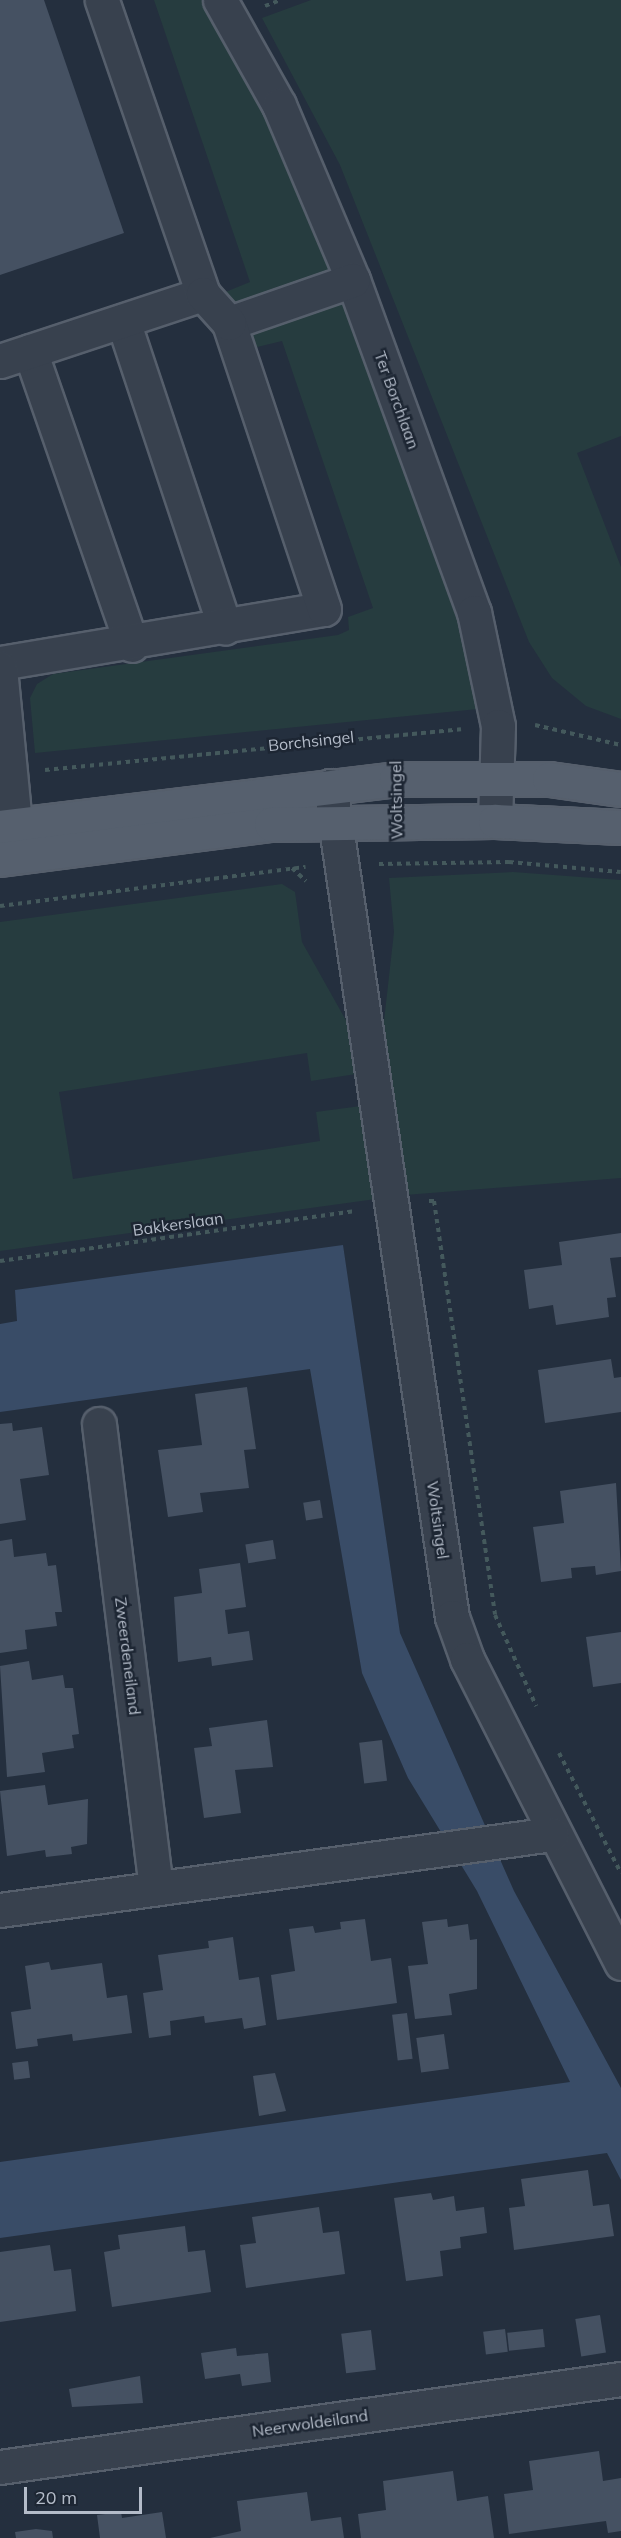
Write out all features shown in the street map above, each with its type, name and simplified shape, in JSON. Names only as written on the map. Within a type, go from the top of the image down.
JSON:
[{"type":"main road","points":[[8,842],[330,786],[396,779],[498,779],[621,789]]},
{"type":"main road","points":[[8,842],[248,826],[336,823],[495,821],[621,827]]},
{"type":"street","points":[[8,842],[10,775],[0,666],[132,645],[324,609],[229,323],[203,294],[102,0]]},
{"type":"street","name":"Ter Borchlaan","points":[[220,0],[279,105],[353,280],[474,612],[498,726],[495,821]]},
{"type":"street","points":[[229,323],[353,280]]},
{"type":"street","points":[[132,645],[15,356],[203,294]]},
{"type":"street","points":[[123,321],[225,627]]},
{"type":"street","name":"Woltsingel","points":[[330,786],[452,1617],[552,1834],[621,1963]]},
{"type":"street","name":"Zweerdeneiland","points":[[99,1424],[156,1888]]},
{"type":"street","points":[[0,1910],[440,1852],[552,1834]]},
{"type":"street","name":"Neerwoldeiland","points":[[0,2467],[621,2379]]},
{"type":"path","name":"Borchsingel","points":[[10,775],[394,733],[498,726],[549,724],[621,745]]},
{"type":"path","name":"Woltsingel","points":[[394,733],[396,779]]},
{"type":"path","name":"Woltsingel","points":[[384,872],[399,843],[398,822]]},
{"type":"path","points":[[0,906],[343,865],[509,862],[621,872]]},
{"type":"path","points":[[393,1206],[434,1201],[495,1615],[538,1712]]},
{"type":"path","name":"Bakkerslaan","points":[[0,1261],[359,1211]]},
{"type":"path","points":[[554,1743],[621,1873]]},
{"type":"green space","points":[[154,0],[203,0],[248,74],[334,272],[241,304],[226,299],[223,293],[250,282]]},
{"type":"green space","points":[[311,0],[621,0],[621,436],[577,453],[621,567],[621,719],[586,706],[552,678],[529,642],[340,165],[262,18]]},
{"type":"green space","points":[[344,299],[468,626],[478,709],[35,753],[30,698],[37,684],[53,674],[338,635],[349,630],[348,617],[373,608],[282,341],[253,348],[249,337]]},
{"type":"green space","points":[[513,872],[621,880],[621,1178],[405,1195],[382,1039],[394,932],[389,878]]},
{"type":"green space","points":[[282,884],[295,892],[302,942],[348,1024],[356,1074],[311,1081],[307,1053],[59,1092],[73,1179],[320,1141],[316,1112],[361,1106],[376,1199],[0,1251],[0,922]]},
{"type":"water","points":[[343,1245],[400,1633],[514,1891],[621,2088],[621,2180],[607,2153],[0,2238],[0,2162],[570,2082],[477,1891],[408,1778],[362,1673],[310,1369],[0,1412],[0,1324],[17,1321],[15,1290]]},
{"type":"building","points":[[0,0],[44,0],[124,233],[0,275]]},
{"type":"building","points":[[621,1233],[621,1257],[610,1258],[616,1297],[607,1298],[609,1317],[556,1325],[553,1305],[529,1309],[524,1270],[562,1265],[559,1242]]},
{"type":"building","points":[[611,1359],[614,1378],[621,1377],[621,1412],[545,1423],[538,1370]]},
{"type":"building","points":[[247,1387],[256,1449],[244,1450],[249,1488],[200,1493],[203,1512],[168,1517],[158,1450],[202,1445],[195,1394]]},
{"type":"building","points":[[12,1423],[13,1431],[42,1427],[49,1475],[20,1479],[26,1520],[0,1524],[0,1424]]},
{"type":"building","points":[[616,1483],[621,1571],[596,1575],[595,1566],[571,1568],[572,1578],[541,1582],[533,1527],[564,1523],[560,1491]]},
{"type":"building","points":[[320,1500],[323,1518],[306,1520],[303,1503]]},
{"type":"building","points":[[12,1539],[14,1557],[46,1553],[48,1566],[56,1565],[62,1612],[55,1612],[57,1626],[25,1630],[27,1649],[0,1653],[0,1541]]},
{"type":"building","points":[[273,1540],[276,1559],[248,1563],[245,1544]]},
{"type":"building","points":[[240,1563],[246,1607],[225,1610],[228,1634],[249,1631],[253,1660],[212,1666],[211,1657],[178,1662],[174,1597],[202,1593],[199,1569]]},
{"type":"building","points":[[621,1632],[621,1683],[593,1687],[586,1637]]},
{"type":"building","points":[[29,1661],[32,1680],[63,1675],[65,1688],[73,1688],[79,1734],[72,1735],[74,1748],[42,1753],[45,1772],[7,1777],[0,1666]]},
{"type":"building","points":[[267,1720],[273,1767],[235,1770],[241,1813],[204,1818],[194,1748],[212,1746],[209,1728]]},
{"type":"building","points":[[382,1740],[387,1781],[364,1783],[359,1743]]},
{"type":"building","points":[[45,1785],[48,1805],[88,1799],[87,1844],[71,1847],[72,1854],[46,1857],[45,1850],[7,1856],[0,1791]]},
{"type":"building","points":[[365,1919],[371,1961],[391,1958],[397,2003],[277,2020],[271,1975],[295,1971],[289,1929],[313,1926],[315,1933],[341,1929],[340,1922]]},
{"type":"building","points":[[447,1919],[448,1927],[468,1924],[470,1940],[477,1939],[477,1989],[449,1994],[452,2015],[415,2019],[408,1966],[428,1964],[422,1922]]},
{"type":"building","points":[[233,1937],[239,1980],[259,1977],[266,2025],[244,2029],[242,2018],[205,2023],[204,2016],[170,2021],[171,2035],[149,2038],[143,1993],[163,1990],[158,1955],[209,1948],[208,1941]]},
{"type":"building","points":[[49,1962],[51,1970],[102,1963],[107,1998],[127,1995],[132,2033],[73,2041],[72,2034],[37,2039],[38,2046],[16,2049],[11,2012],[31,2009],[25,1966]]},
{"type":"building","points":[[407,2013],[413,2059],[398,2060],[392,2015]]},
{"type":"building","points":[[444,2034],[449,2069],[421,2073],[416,2038]]},
{"type":"building","points":[[28,2061],[30,2078],[14,2080],[12,2063]]},
{"type":"building","points":[[275,2073],[286,2111],[259,2116],[253,2076]]},
{"type":"building","points":[[588,2170],[593,2206],[609,2204],[614,2236],[514,2250],[509,2208],[525,2206],[521,2179]]},
{"type":"building","points":[[431,2193],[433,2200],[454,2196],[456,2211],[484,2207],[487,2233],[460,2237],[461,2248],[440,2251],[443,2276],[406,2281],[394,2198]]},
{"type":"building","points":[[319,2207],[323,2233],[339,2231],[345,2274],[246,2288],[240,2245],[256,2243],[252,2217]]},
{"type":"building","points":[[185,2226],[188,2252],[205,2250],[211,2292],[112,2307],[104,2252],[120,2249],[118,2235]]},
{"type":"building","points":[[50,2245],[54,2271],[71,2269],[76,2311],[0,2322],[0,2252]]},
{"type":"building","points":[[600,2315],[606,2353],[581,2356],[575,2319]]},
{"type":"building","points":[[505,2329],[508,2352],[486,2355],[483,2332]]},
{"type":"building","points":[[543,2329],[545,2347],[509,2351],[507,2333]]},
{"type":"building","points":[[371,2330],[376,2370],[346,2373],[341,2334]]},
{"type":"building","points":[[236,2348],[237,2356],[268,2353],[271,2382],[242,2386],[240,2374],[205,2379],[201,2353]]},
{"type":"building","points":[[140,2376],[143,2403],[72,2407],[69,2389]]},
{"type":"building","points":[[599,2451],[603,2481],[621,2478],[621,2531],[608,2533],[606,2521],[509,2534],[504,2494],[533,2490],[529,2461]]},
{"type":"building","points":[[453,2471],[457,2501],[488,2496],[494,2538],[361,2538],[358,2514],[386,2510],[383,2481]]},
{"type":"building","points":[[307,2492],[311,2521],[341,2517],[344,2538],[210,2538],[241,2531],[237,2501]]},
{"type":"building","points":[[121,2512],[122,2518],[162,2512],[166,2538],[100,2538],[97,2515]]},
{"type":"building","points":[[36,2529],[52,2531],[53,2538],[16,2538],[15,2532]]}]
